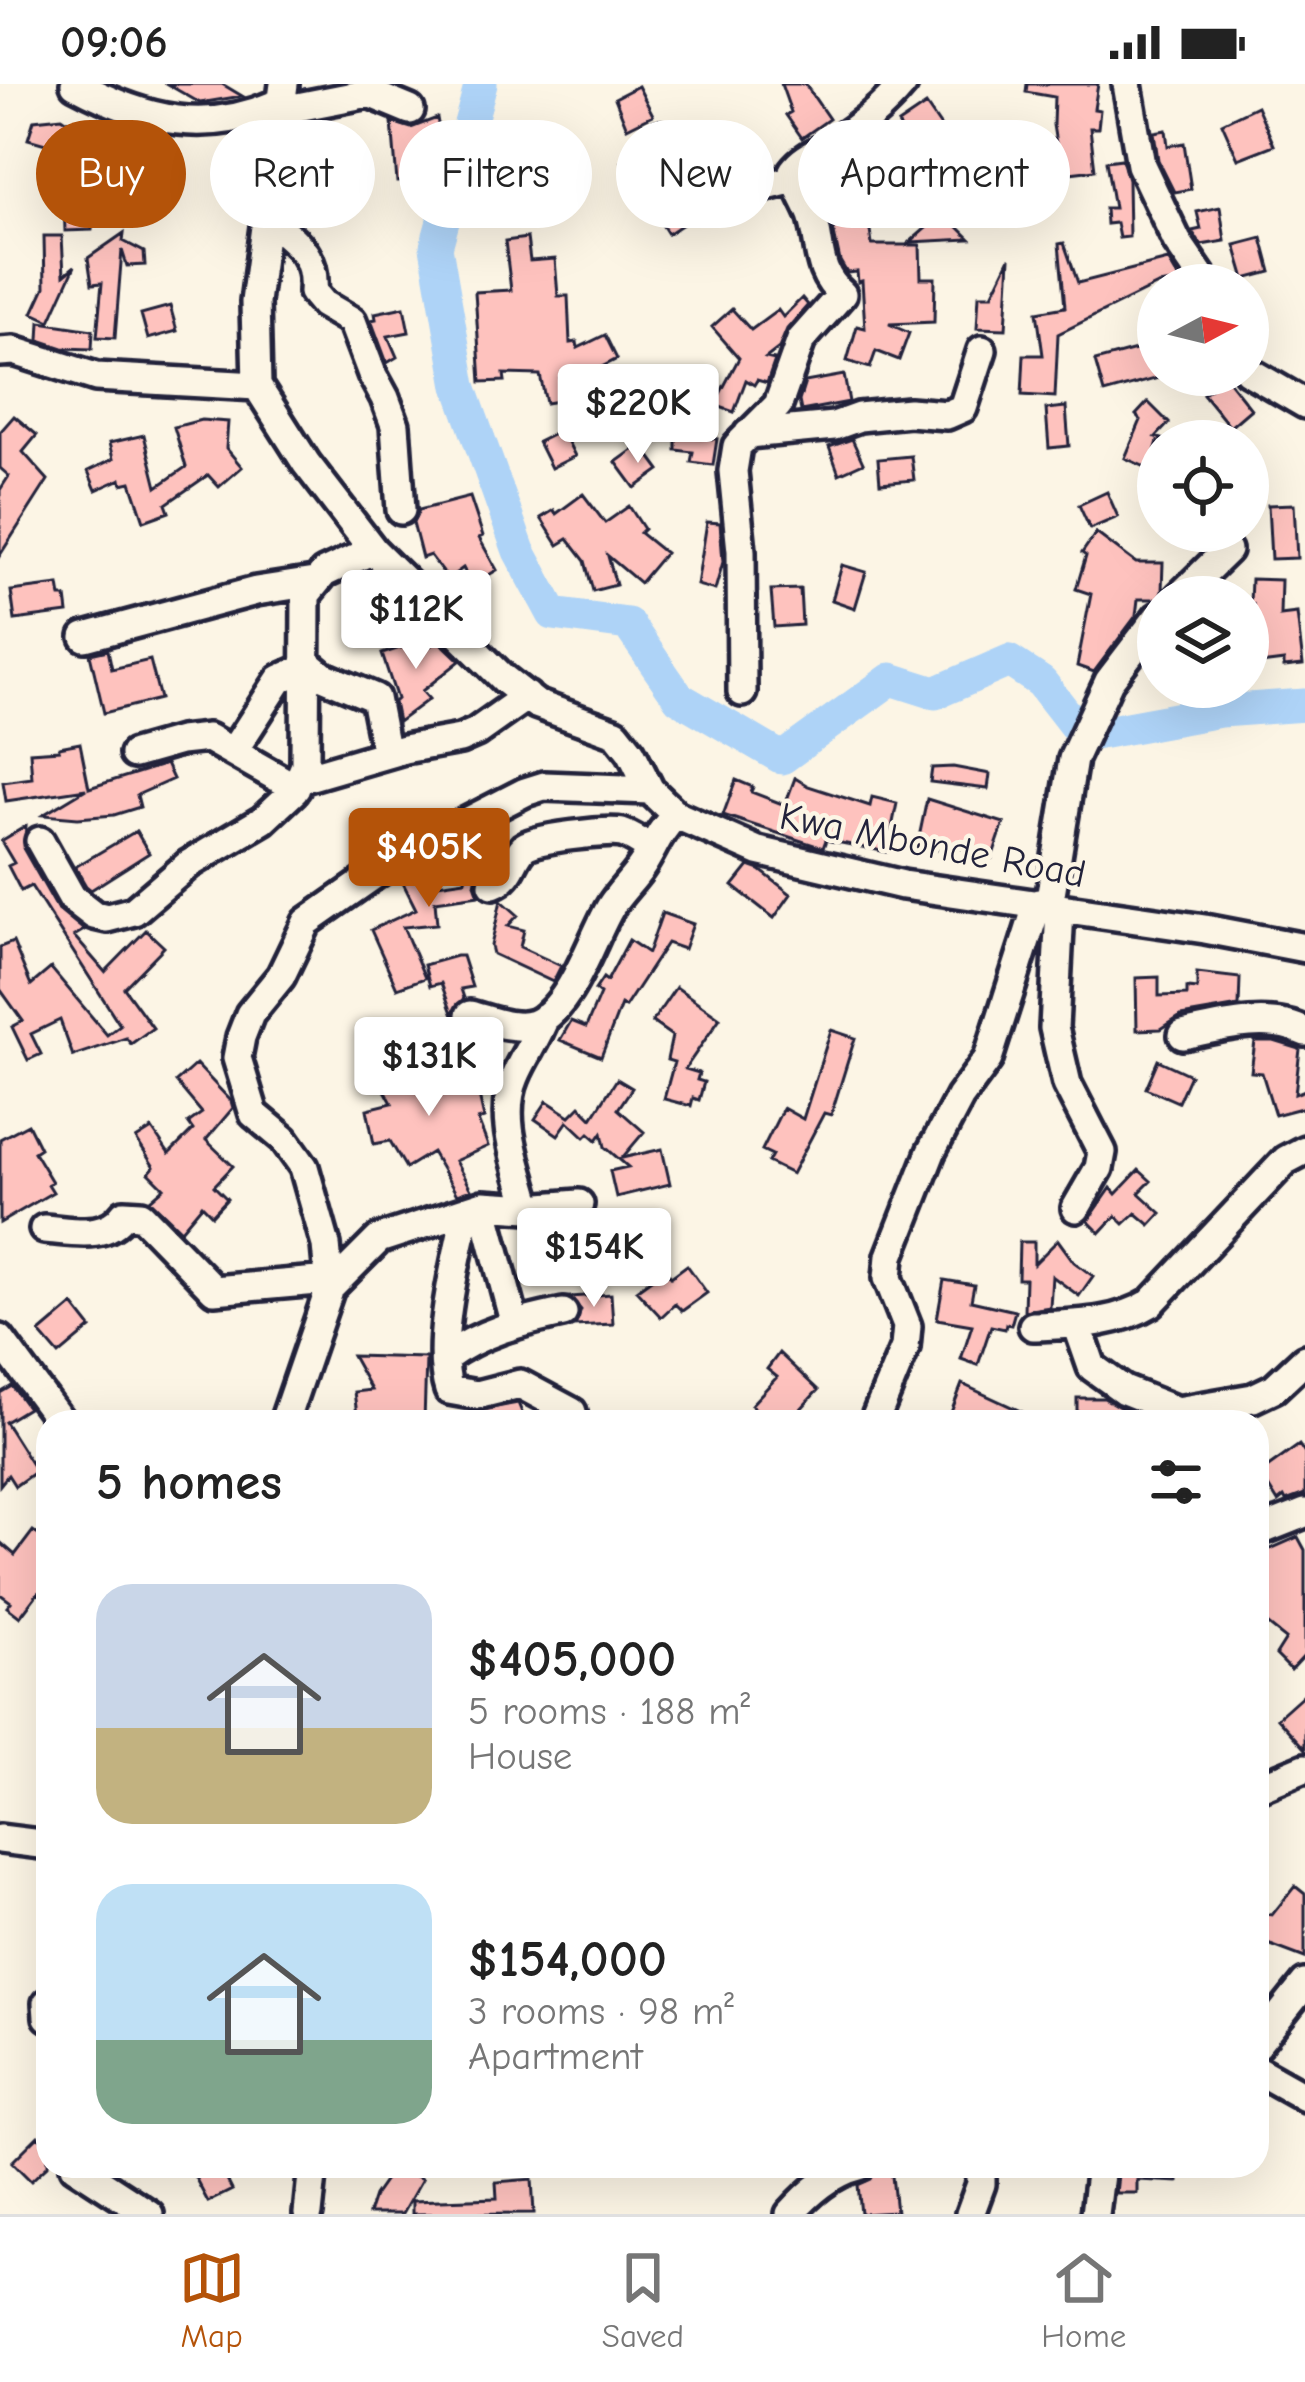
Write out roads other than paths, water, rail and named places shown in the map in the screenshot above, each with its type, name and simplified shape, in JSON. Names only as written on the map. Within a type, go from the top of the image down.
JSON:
[{"type":"street","points":[[75,84],[122,108],[170,120],[224,122],[254,115],[283,98],[368,92],[410,110]]},
{"type":"street","points":[[742,692],[742,573],[733,471],[736,446],[778,405],[801,340],[842,294],[820,264],[813,219],[794,171],[801,160],[882,110],[903,84]]},
{"type":"street","points":[[1126,84],[1141,165],[1193,264]]},
{"type":"street","points":[[774,184],[795,179]]},
{"type":"street","points":[[0,352],[14,351],[96,376],[257,386],[255,302],[268,228]]},
{"type":"street","points":[[279,228],[301,246],[315,271],[313,292],[323,304],[352,321],[395,425],[401,510]]},
{"type":"street","points":[[748,434],[834,426],[859,417],[909,412],[947,415],[963,408],[982,350]]},
{"type":"street","points":[[1269,383],[1305,404]]},
{"type":"street","name":"Kwa Mbonde Road","points":[[257,386],[306,463],[373,550],[536,704],[616,733],[650,790],[676,814],[758,851],[824,869],[1305,948]]},
{"type":"street","points":[[40,842],[82,908],[94,915],[121,916],[134,911],[189,864],[263,820],[298,783],[305,765],[303,609],[314,582],[373,550]]},
{"type":"street","points":[[1200,576],[1225,552]]},
{"type":"street","points":[[85,638],[242,595],[314,582]]},
{"type":"street","points":[[1076,1208],[1099,1168],[1102,1153],[1067,1084],[1054,1028],[1049,906],[1073,759],[1109,681],[1137,644]]},
{"type":"street","points":[[234,750],[280,679],[304,664]]},
{"type":"street","points":[[304,664],[375,698],[386,754]]},
{"type":"street","points":[[134,754],[208,738],[298,783],[386,754],[476,733],[527,696]]},
{"type":"street","points":[[288,1410],[329,1284],[326,1245],[304,1166],[284,1139],[254,1114],[237,1058],[250,1014],[281,976],[307,922],[404,854],[544,786],[650,790]]},
{"type":"street","points":[[529,1208],[511,1156],[514,1078],[545,1017],[583,966],[611,906],[676,814]]},
{"type":"street","points":[[493,884],[506,879],[524,847],[538,842],[622,833],[649,848]]},
{"type":"street","points":[[879,1410],[905,1346],[907,1326],[888,1278],[890,1256],[931,1152],[960,1097],[988,1059],[1049,906]]},
{"type":"street","points":[[470,1015],[531,1026],[545,1017]]},
{"type":"street","points":[[1183,1035],[1233,1024],[1295,1026],[1305,1032]]},
{"type":"street","points":[[1033,1326],[1118,1318],[1151,1303],[1286,1160],[1305,1150]]},
{"type":"street","points":[[44,1229],[100,1232],[114,1228],[124,1214],[141,1215],[214,1290],[329,1284],[379,1239],[475,1208],[579,1204]]},
{"type":"street","points":[[475,1208],[515,1324]]},
{"type":"street","points":[[475,1208],[450,1294],[443,1372],[449,1390],[477,1395],[520,1384],[570,1410]]},
{"type":"street","points":[[445,1358],[470,1340],[563,1313]]},
{"type":"street","points":[[1077,1324],[1092,1367],[1124,1390],[1174,1410]]},
{"type":"street","points":[[0,1339],[52,1410]]},
{"type":"street","points":[[1183,1410],[1253,1398],[1274,1388],[1305,1359]]},
{"type":"street","points":[[1269,1527],[1305,1513]]},
{"type":"street","points":[[1269,1783],[1305,1768]]},
{"type":"street","points":[[0,1839],[36,1844]]},
{"type":"street","points":[[1269,2029],[1305,1984]]},
{"type":"street","points":[[1269,2077],[1305,2097]]},
{"type":"street","points":[[94,2178],[149,2214]]},
{"type":"street","points":[[308,2214],[312,2178]]},
{"type":"street","points":[[790,2214],[831,2178]]},
{"type":"street","points":[[970,2214],[982,2178]]},
{"type":"street","points":[[1095,2214],[1100,2178]]},
{"type":"waterway","points":[[481,84],[436,247],[460,386],[519,551],[553,614],[628,624],[679,698],[782,758],[891,679],[935,693],[1009,661],[1041,682],[1083,736],[1220,711],[1305,705]]}]
